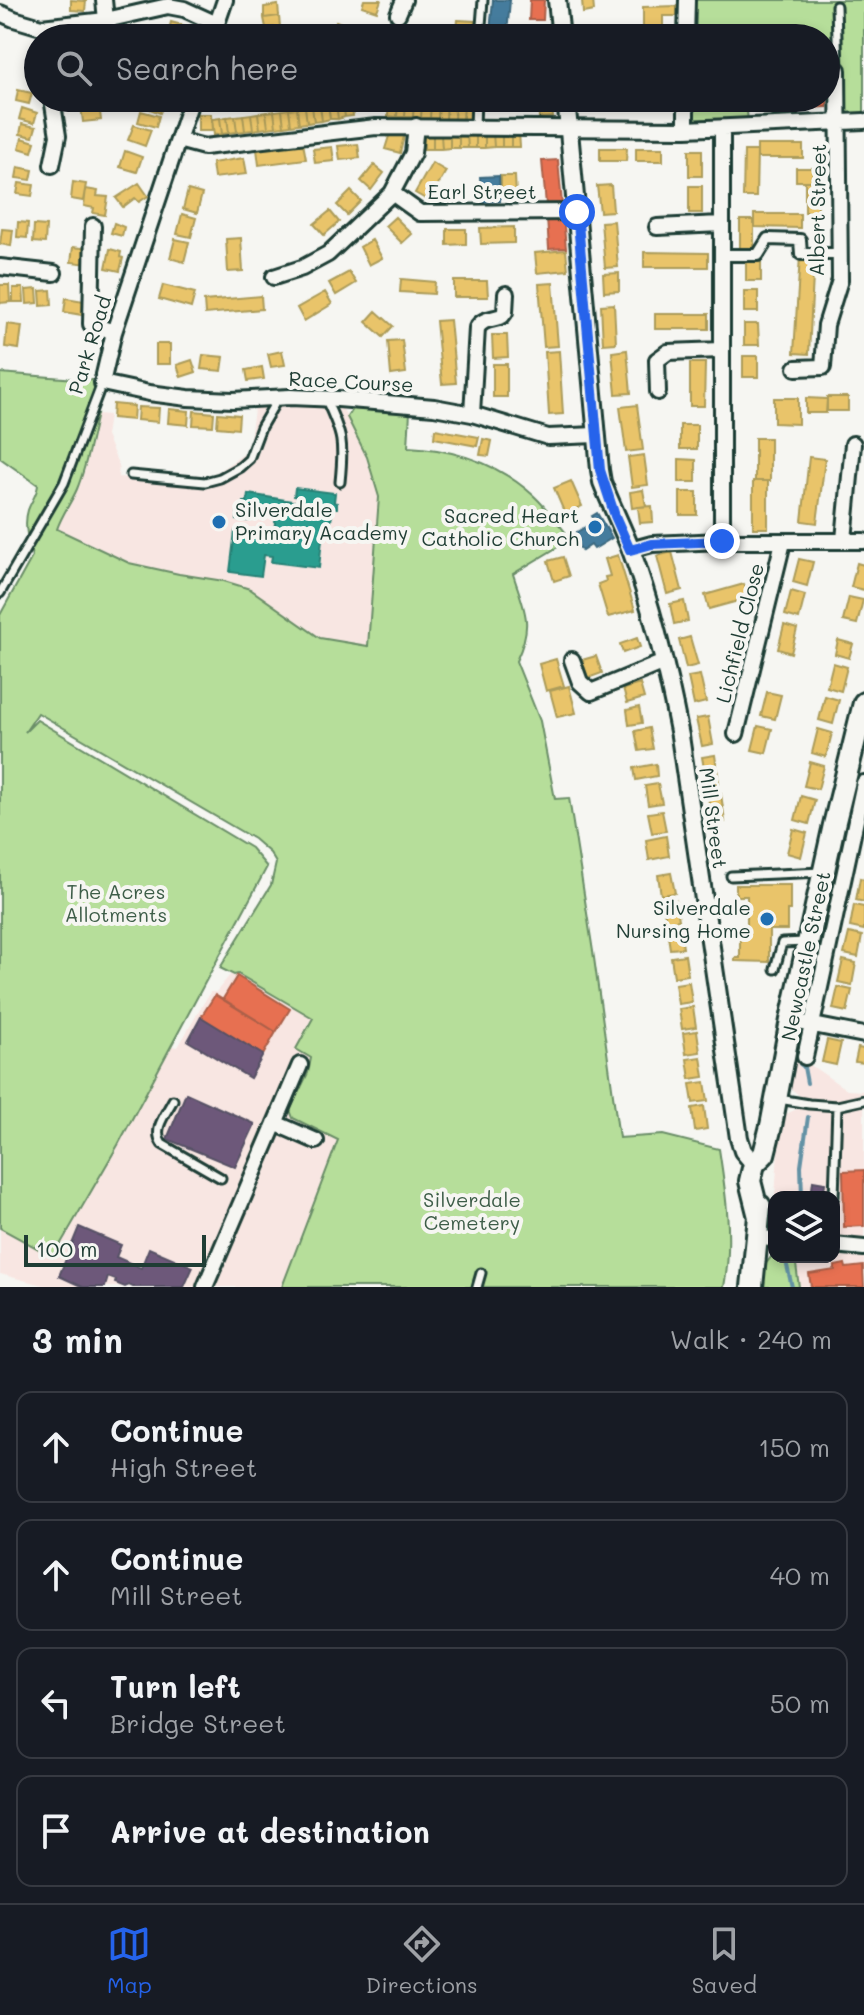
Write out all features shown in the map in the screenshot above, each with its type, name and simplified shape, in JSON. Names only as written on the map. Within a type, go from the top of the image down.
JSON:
[{"type":"main road","name":"Newcastle Street","points":[[754,1164],[764,1154],[776,1098],[801,1022],[808,942],[859,747],[864,703]]},
{"type":"main road","points":[[752,1287],[763,1231],[750,1181],[754,1164]]},
{"type":"street","points":[[104,0],[106,20]]},
{"type":"street","points":[[217,24],[225,0]]},
{"type":"street","points":[[557,0],[560,24]]},
{"type":"street","points":[[686,24],[687,0]]},
{"type":"street","points":[[86,24],[168,6],[184,9],[205,24]]},
{"type":"street","points":[[0,13],[24,24]]},
{"type":"street","points":[[52,165],[58,136],[54,112]]},
{"type":"street","name":"Park Road","points":[[102,383],[114,332],[187,112]]},
{"type":"street","name":"Mill Street","points":[[567,112],[602,482],[630,550],[664,662],[680,736],[739,1138],[743,1151],[754,1164]]},
{"type":"street","points":[[686,112],[686,129]]},
{"type":"street","name":"Albert Street","points":[[796,368],[823,367],[826,325],[840,280],[839,112]]},
{"type":"street","points":[[178,140],[204,147],[376,127],[686,129],[864,121]]},
{"type":"street","points":[[274,277],[302,268],[328,254],[392,193],[413,153],[416,126]]},
{"type":"street","points":[[722,128],[722,541]]},
{"type":"street","name":"Earl Street","points":[[392,193],[420,213],[577,212]]},
{"type":"street","points":[[657,227],[721,224]]},
{"type":"street","points":[[93,226],[91,324],[114,332]]},
{"type":"street","points":[[721,255],[758,255],[768,239],[800,240],[801,254],[840,254]]},
{"type":"street","points":[[0,267],[54,273]]},
{"type":"street","points":[[472,414],[477,328],[485,320],[502,316],[506,294]]},
{"type":"street","points":[[658,392],[657,360],[668,352],[721,350]]},
{"type":"street","name":"Race Course","points":[[102,383],[188,398],[326,398],[434,407],[472,414],[548,437],[596,435]]},
{"type":"street","points":[[844,540],[853,444]]},
{"type":"street","points":[[630,550],[652,544],[722,541],[864,541]]},
{"type":"street","name":"Lichfield Close","points":[[736,734],[783,542]]},
{"type":"street","points":[[572,660],[580,682],[591,692],[664,662]]},
{"type":"street","name":"Newcastle Street","points":[[805,1057],[801,1022],[864,783]]},
{"type":"street","points":[[801,1022],[864,1035]]},
{"type":"street","points":[[205,1287],[300,1065]]},
{"type":"street","points":[[275,1123],[316,1141]]},
{"type":"street","points":[[840,1246],[864,1248]]},
{"type":"lane","points":[[481,24],[483,0]]},
{"type":"lane","points":[[836,6],[837,24]]},
{"type":"lane","points":[[475,127],[476,112]]},
{"type":"lane","name":"Park Road","points":[[0,593],[64,483],[102,383]]},
{"type":"lane","points":[[131,475],[205,482],[220,478],[249,459],[261,427],[278,398]]},
{"type":"lane","points":[[326,398],[343,445],[340,482]]},
{"type":"lane","points":[[731,876],[824,872]]},
{"type":"lane","points":[[775,969],[782,943],[808,942]]},
{"type":"lane","points":[[776,1098],[837,1106],[864,1100]]},
{"type":"lane","points":[[173,1100],[157,1131],[158,1138],[171,1150],[221,1178]]},
{"type":"lane","points":[[834,1191],[837,1106]]},
{"type":"lane","points":[[477,1287],[481,1273]]},
{"type":"shaded area","name":"Silverdale Primary Academy","points":[[262,404],[342,407],[367,457],[379,497],[368,646],[320,638],[250,589],[129,563],[57,529],[77,490],[97,414],[109,415],[106,436],[119,466],[118,477],[182,483],[213,475],[248,451],[254,410]]},
{"type":"shaded area","points":[[231,974],[252,981],[314,1018],[296,1049],[311,1058],[308,1073],[290,1110],[338,1139],[282,1287],[50,1287],[0,1274],[0,1228],[52,1257],[118,1145],[171,1046],[178,1047],[210,992],[216,992]]},
{"type":"shaded area","points":[[795,1060],[809,1064],[847,1090],[864,1091],[864,1287],[799,1287],[796,1263],[840,1263],[840,1191],[775,1191],[779,1136],[784,1115],[799,1108],[800,1096],[789,1087]]},
{"type":"green space","points":[[691,0],[864,0],[864,116],[843,117],[840,24],[691,24]]},
{"type":"green space","points":[[692,112],[747,112],[748,123],[692,125]]},
{"type":"green space","points":[[0,373],[101,381],[84,418],[97,414],[84,471],[57,529],[129,563],[250,589],[320,638],[368,646],[379,497],[367,457],[347,417],[352,409],[410,411],[408,447],[459,455],[506,475],[539,501],[571,539],[513,574],[526,618],[525,637],[516,661],[540,721],[555,799],[569,798],[619,1138],[663,1135],[719,1149],[728,1235],[724,1287],[282,1287],[338,1140],[293,1118],[290,1110],[308,1073],[311,1058],[296,1049],[313,1018],[238,974],[220,968],[271,885],[276,863],[254,839],[38,713],[25,732],[37,720],[251,848],[267,867],[118,1145],[53,1257],[0,1228],[0,615],[32,557],[26,522],[38,485],[0,458]]},
{"type":"green space","points":[[768,1261],[796,1263],[799,1287],[763,1287]]},
{"type":"building: Homes","points":[[71,0],[86,1],[85,11],[71,10]]},
{"type":"building: Homes","points":[[364,0],[381,0],[377,11],[362,6]]},
{"type":"building: Homes","points":[[582,0],[593,0],[594,11],[583,13]]},
{"type":"building: Homes","points":[[278,5],[279,16],[264,18],[264,7]]},
{"type":"building: Homes","points":[[677,6],[677,16],[663,16],[663,24],[643,24],[643,7]]},
{"type":"building: Homes","points":[[279,16],[280,24],[265,24],[264,18]]},
{"type":"building: Homes","points":[[458,20],[475,21],[475,24],[458,24]]},
{"type":"building: Homes","points":[[18,90],[24,91],[24,103],[16,101]]},
{"type":"building: Homes","points":[[22,108],[24,112],[37,113],[34,123],[19,119]]},
{"type":"building: Homes","points":[[82,112],[100,112],[101,120],[83,122]]},
{"type":"building: Homes","points":[[141,112],[159,116],[156,127],[138,122]]},
{"type":"building: Homes","points":[[266,112],[274,112],[276,127],[268,128]]},
{"type":"building: Homes","points":[[266,112],[268,128],[260,129],[258,113]]},
{"type":"building: Homes","points":[[274,112],[282,112],[284,126],[276,127]]},
{"type":"building: Homes","points":[[282,112],[289,112],[291,125],[284,126]]},
{"type":"building: Homes","points":[[289,112],[298,112],[299,124],[291,125]]},
{"type":"building: Homes","points":[[298,112],[306,112],[307,123],[299,124]]},
{"type":"building: Homes","points":[[306,112],[313,112],[314,122],[307,123]]},
{"type":"building: Homes","points":[[313,112],[321,112],[322,121],[314,122]]},
{"type":"building: Homes","points":[[321,112],[329,112],[330,119],[322,121]]},
{"type":"building: Homes","points":[[329,112],[337,112],[338,119],[330,119]]},
{"type":"building: Homes","points":[[337,112],[344,112],[345,117],[338,119]]},
{"type":"building: Homes","points":[[388,112],[397,112],[397,117],[388,116]]},
{"type":"building: Homes","points":[[397,112],[405,112],[405,117],[397,117]]},
{"type":"building: Homes","points":[[413,112],[421,112],[421,118],[413,117]]},
{"type":"building: Homes","points":[[421,112],[430,112],[430,118],[421,118]]},
{"type":"building: Homes","points":[[430,112],[438,112],[438,119],[430,118]]},
{"type":"building: Homes","points":[[438,112],[446,112],[446,119],[438,119]]},
{"type":"building: Homes","points":[[446,112],[454,112],[454,120],[446,119]]},
{"type":"building: Homes","points":[[454,112],[464,112],[463,120],[454,120]]},
{"type":"building: Homes","points":[[464,112],[472,112],[471,121],[463,120]]},
{"type":"building: Homes","points":[[539,112],[552,112],[553,117],[539,118]]},
{"type":"building: Homes","points":[[258,113],[260,129],[253,130],[251,114]]},
{"type":"building: Homes","points":[[198,114],[211,114],[212,131],[198,131]]},
{"type":"building: Homes","points":[[251,114],[253,130],[245,131],[243,115]]},
{"type":"building: Homes","points":[[243,115],[245,131],[237,132],[235,116]]},
{"type":"building: Homes","points":[[235,116],[237,132],[229,133],[227,117]]},
{"type":"building: Homes","points":[[227,117],[229,133],[222,134],[220,118]]},
{"type":"building: Homes","points":[[220,118],[222,134],[214,135],[212,119]]},
{"type":"building: Homes","points":[[22,124],[36,127],[33,137],[20,134]]},
{"type":"building: Homes","points":[[134,125],[151,130],[145,146],[128,140]]},
{"type":"building: Homes","points":[[519,132],[520,147],[511,147],[511,133]]},
{"type":"building: Homes","points":[[390,133],[404,136],[400,153],[385,149]]},
{"type":"building: Homes","points":[[493,133],[502,133],[502,147],[494,147]]},
{"type":"building: Homes","points":[[493,133],[494,147],[485,148],[485,134]]},
{"type":"building: Homes","points":[[502,133],[511,133],[511,147],[502,147]]},
{"type":"building: Homes","points":[[450,134],[459,134],[459,148],[450,148]]},
{"type":"building: Homes","points":[[450,134],[450,148],[442,149],[441,135]]},
{"type":"building: Homes","points":[[459,134],[467,134],[468,148],[459,148]]},
{"type":"building: Homes","points":[[467,134],[476,134],[476,148],[468,148]]},
{"type":"building: Homes","points":[[476,134],[485,134],[485,148],[476,148]]},
{"type":"building: Homes","points":[[424,135],[433,135],[433,149],[424,149]]},
{"type":"building: Homes","points":[[433,135],[441,135],[442,149],[433,149]]},
{"type":"building: Homes","points":[[22,138],[35,142],[32,152],[19,148]]},
{"type":"building: Homes","points":[[303,143],[306,159],[259,165],[257,149]]},
{"type":"building: Homes","points":[[358,144],[360,158],[340,160],[338,146]]},
{"type":"building: Homes","points":[[757,145],[803,145],[803,158],[757,158]]},
{"type":"building: Homes","points":[[332,147],[334,161],[315,163],[313,149]]},
{"type":"building: Homes","points":[[600,148],[627,148],[626,161],[600,161]]},
{"type":"building: Homes","points":[[636,148],[663,148],[663,161],[636,161]]},
{"type":"building: Homes","points":[[689,150],[702,150],[702,176],[689,176]]},
{"type":"building: Homes","points":[[125,151],[142,157],[137,172],[120,167]]},
{"type":"building: Homes","points":[[744,151],[757,151],[756,197],[743,197]]},
{"type":"building: Homes","points":[[244,158],[247,174],[214,178],[212,163]]},
{"type":"building: Homes","points":[[432,163],[446,171],[429,201],[415,193]]},
{"type":"building: Homes","points":[[374,165],[384,173],[371,190],[361,181]]},
{"type":"building: Homes","points":[[18,167],[33,170],[31,180],[16,178]]},
{"type":"building: Homes","points":[[796,168],[813,168],[812,181],[796,181]]},
{"type":"building: Homes","points":[[501,176],[515,176],[516,196],[501,196]]},
{"type":"building: Homes","points":[[805,181],[818,181],[818,212],[805,212]]},
{"type":"building: Homes","points":[[73,182],[86,184],[83,201],[71,199]]},
{"type":"building: Homes","points":[[19,183],[34,185],[32,196],[17,194]]},
{"type":"building: Homes","points":[[139,183],[148,196],[139,202],[135,198],[123,207],[116,198]]},
{"type":"building: Homes","points":[[611,185],[613,211],[600,212],[597,186]]},
{"type":"building: Homes","points":[[689,186],[702,186],[702,213],[689,213]]},
{"type":"building: Homes","points":[[86,189],[98,191],[97,196],[108,197],[105,215],[93,213],[94,208],[84,206]]},
{"type":"building: Homes","points":[[188,190],[202,194],[197,213],[183,209]]},
{"type":"building: Homes","points":[[351,191],[361,201],[347,215],[337,205]]},
{"type":"building: Homes","points":[[330,211],[339,222],[324,235],[314,224]]},
{"type":"building: Homes","points":[[182,214],[196,218],[191,237],[177,234]]},
{"type":"building: Homes","points":[[754,214],[800,214],[800,228],[754,227]]},
{"type":"building: Homes","points":[[395,217],[412,234],[402,243],[385,226]]},
{"type":"building: Homes","points":[[740,220],[754,220],[754,251],[740,251]]},
{"type":"building: Homes","points":[[614,221],[618,267],[605,268],[601,222]]},
{"type":"building: Homes","points":[[18,222],[28,223],[27,238],[17,237]]},
{"type":"building: Homes","points":[[114,223],[124,227],[122,236],[111,233]]},
{"type":"building: Homes","points":[[34,225],[46,226],[45,243],[33,242]]},
{"type":"building: Homes","points":[[514,227],[514,243],[481,244],[480,228]]},
{"type":"building: Homes","points":[[2,229],[13,230],[11,246],[0,244]]},
{"type":"building: Homes","points":[[447,229],[466,229],[466,244],[447,245]]},
{"type":"building: Homes","points":[[241,238],[243,271],[228,272],[226,239]]},
{"type":"building: Homes","points":[[175,239],[189,242],[184,262],[170,258]]},
{"type":"building: Homes","points":[[372,240],[382,258],[369,265],[360,247]]},
{"type":"building: Homes","points":[[73,247],[90,249],[88,264],[71,262]]},
{"type":"building: Homes","points":[[110,249],[121,252],[120,271],[106,268]]},
{"type":"building: Homes","points":[[566,250],[568,270],[537,273],[535,253]]},
{"type":"building: Homes","points":[[644,252],[708,253],[708,267],[644,267]]},
{"type":"building: Homes","points":[[800,255],[814,256],[809,354],[794,353]]},
{"type":"building: Homes","points":[[746,259],[761,259],[761,281],[746,281]]},
{"type":"building: Homes","points":[[349,272],[356,283],[336,295],[329,283]]},
{"type":"building: Homes","points":[[619,273],[619,291],[604,292],[603,274]]},
{"type":"building: Homes","points":[[401,279],[435,282],[434,294],[400,292]]},
{"type":"building: Homes","points":[[454,281],[487,281],[488,297],[454,297]]},
{"type":"building: Homes","points":[[553,283],[558,346],[544,347],[539,284]]},
{"type":"building: Homes","points":[[0,285],[9,285],[10,302],[0,303]]},
{"type":"building: Homes","points":[[163,285],[195,293],[191,308],[159,299]]},
{"type":"building: Homes","points":[[13,288],[23,288],[24,302],[13,302]]},
{"type":"building: Homes","points":[[37,289],[38,303],[27,304],[26,290]]},
{"type":"building: Homes","points":[[51,290],[52,305],[41,306],[40,291]]},
{"type":"building: Homes","points":[[744,291],[758,291],[758,312],[744,312]]},
{"type":"building: Homes","points":[[325,292],[332,304],[304,321],[297,308]]},
{"type":"building: Homes","points":[[261,296],[262,309],[205,314],[204,301]]},
{"type":"building: Homes","points":[[66,298],[84,301],[82,315],[64,312]]},
{"type":"building: Homes","points":[[614,304],[616,343],[603,344],[601,305]]},
{"type":"building: Homes","points":[[376,311],[393,326],[383,337],[366,322]]},
{"type":"building: Homes","points":[[655,314],[709,314],[709,329],[655,329]]},
{"type":"building: Homes","points":[[450,320],[456,383],[442,384],[436,321]]},
{"type":"building: Homes","points":[[7,324],[22,326],[19,349],[5,347]]},
{"type":"building: Homes","points":[[744,324],[758,324],[759,345],[744,345]]},
{"type":"building: Homes","points":[[492,335],[507,335],[508,357],[493,358]]},
{"type":"building: Homes","points":[[402,340],[406,373],[391,375],[388,341]]},
{"type":"building: Homes","points":[[156,344],[170,344],[170,364],[156,364]]},
{"type":"building: Homes","points":[[627,350],[631,393],[616,394],[612,352]]},
{"type":"building: Homes","points":[[282,351],[285,365],[271,367],[268,354]]},
{"type":"building: Homes","points":[[559,351],[563,414],[549,415],[545,352]]},
{"type":"building: Homes","points":[[203,355],[224,357],[222,371],[201,369]]},
{"type":"building: Homes","points":[[743,356],[758,356],[758,377],[743,377]]},
{"type":"building: Homes","points":[[192,360],[196,372],[181,377],[177,365]]},
{"type":"building: Homes","points":[[690,363],[705,363],[704,406],[690,406]]},
{"type":"building: Homes","points":[[493,364],[507,364],[507,397],[493,397]]},
{"type":"building: Homes","points":[[262,367],[264,379],[248,381],[246,370]]},
{"type":"building: Homes","points":[[827,397],[848,397],[848,411],[827,411]]},
{"type":"building: Homes","points":[[774,398],[798,398],[798,424],[774,423]]},
{"type":"building: Homes","points":[[806,398],[827,399],[826,413],[806,413]]},
{"type":"building: Homes","points":[[113,404],[134,406],[133,420],[112,418]]},
{"type":"building: Homes","points":[[637,405],[643,450],[626,452],[620,407]]},
{"type":"building: Homes","points":[[138,407],[159,408],[158,422],[137,420]]},
{"type":"building: Homes","points":[[169,409],[189,411],[188,425],[168,423]]},
{"type":"building: Homes","points":[[194,411],[214,413],[213,426],[193,425]]},
{"type":"building: Homes","points":[[218,413],[239,415],[238,429],[217,427]]},
{"type":"building: Homes","points":[[680,425],[697,425],[697,449],[680,449]]},
{"type":"building: Homes","points":[[435,429],[479,437],[477,446],[434,438]]},
{"type":"building: Homes","points":[[755,438],[770,438],[770,481],[755,481]]},
{"type":"building: Homes","points":[[483,439],[492,441],[489,456],[480,455]]},
{"type":"building: Homes","points":[[644,455],[648,485],[632,487],[628,457]]},
{"type":"building: Homes","points":[[809,457],[825,459],[817,523],[802,521]]},
{"type":"building: Homes","points":[[679,459],[696,460],[696,482],[679,482]]},
{"type":"building: Homes","points":[[571,481],[582,506],[565,514],[554,488]]},
{"type":"building: Homes","points":[[753,481],[768,481],[768,528],[753,528]]},
{"type":"building: Homes","points":[[643,490],[646,506],[632,508],[630,492]]},
{"type":"building: Homes","points":[[680,492],[697,492],[697,515],[680,515]]},
{"type":"building: Homes","points":[[652,506],[653,522],[640,523],[638,507]]},
{"type":"building: Homes","points":[[672,552],[682,590],[667,594],[657,556]]},
{"type":"building: Homes","points":[[618,555],[635,610],[608,617],[598,584],[610,576],[605,559]]},
{"type":"building: Homes","points":[[563,557],[569,576],[554,581],[548,561]]},
{"type":"building: Homes","points":[[799,559],[813,562],[807,586],[793,582]]},
{"type":"building: Homes","points":[[857,563],[864,565],[864,590],[851,587]]},
{"type":"building: Homes","points":[[744,584],[749,598],[709,609],[705,595]]},
{"type":"building: Homes","points":[[791,591],[805,595],[799,619],[785,615]]},
{"type":"building: Homes","points":[[849,597],[863,600],[857,624],[843,621]]},
{"type":"building: Homes","points":[[684,601],[688,621],[674,624],[670,604]]},
{"type":"building: Homes","points":[[784,625],[797,629],[791,653],[778,649]]},
{"type":"building: Homes","points":[[690,637],[698,665],[686,668],[679,640]]},
{"type":"building: Homes","points":[[637,638],[640,647],[623,653],[620,644]]},
{"type":"building: Homes","points":[[838,640],[853,644],[849,658],[835,654]]},
{"type":"building: Homes","points":[[596,656],[602,673],[588,678],[582,660]]},
{"type":"building: Homes","points":[[556,659],[564,686],[546,691],[539,664]]},
{"type":"building: Homes","points":[[833,663],[847,667],[841,691],[827,687]]},
{"type":"building: Homes","points":[[700,675],[706,702],[694,705],[688,677]]},
{"type":"building: Homes","points":[[640,684],[644,698],[627,703],[623,689]]},
{"type":"building: Homes","points":[[569,686],[576,713],[557,717],[550,691]]},
{"type":"building: Homes","points":[[767,692],[781,695],[775,719],[761,716]]},
{"type":"building: Homes","points":[[825,696],[839,700],[833,724],[819,720]]},
{"type":"building: Homes","points":[[639,707],[642,723],[629,725],[627,710]]},
{"type":"building: Homes","points":[[708,717],[713,744],[702,746],[696,719]]},
{"type":"building: Homes","points":[[758,726],[772,729],[766,753],[752,750]]},
{"type":"building: Homes","points":[[649,728],[653,749],[639,751],[635,731]]},
{"type":"building: Homes","points":[[818,729],[832,733],[826,757],[812,753]]},
{"type":"building: Homes","points":[[715,755],[719,783],[707,785],[702,757]]},
{"type":"building: Homes","points":[[810,762],[824,766],[818,789],[804,786]]},
{"type":"building: Homes","points":[[656,764],[657,776],[636,780],[634,768]]},
{"type":"building: Homes","points":[[658,784],[662,803],[648,805],[645,786]]},
{"type":"building: Homes","points":[[721,794],[725,822],[712,824],[708,796]]},
{"type":"building: Homes","points":[[801,796],[815,800],[809,824],[795,820]]},
{"type":"building: Homes","points":[[662,811],[666,831],[652,833],[648,813]]},
{"type":"building: Homes","points":[[793,829],[807,833],[801,857],[787,853]]},
{"type":"building: Homes","points":[[666,836],[669,856],[649,860],[646,840]]},
{"type":"building: Homes","points":[[671,873],[675,893],[661,895],[658,875]]},
{"type":"building: Homes","points":[[860,878],[864,879],[864,902],[856,900]]},
{"type":"building: Homes","name":"Silverdale Nursing Home","points":[[736,885],[790,885],[787,930],[769,930],[769,962],[735,961],[735,958],[740,958],[740,928],[747,928],[747,896],[736,896]]},
{"type":"building: Homes","points":[[676,900],[679,920],[666,922],[663,903]]},
{"type":"building: Homes","points":[[854,905],[864,907],[864,930],[850,927]]},
{"type":"building: Homes","points":[[680,927],[683,948],[670,949],[667,929]]},
{"type":"building: Homes","points":[[849,933],[862,936],[858,957],[844,954]]},
{"type":"building: Homes","points":[[685,955],[688,975],[674,977],[671,957]]},
{"type":"building: Homes","points":[[843,960],[856,963],[852,985],[838,982]]},
{"type":"building: Homes","points":[[689,982],[692,1002],[678,1004],[675,984]]},
{"type":"building: Homes","points":[[838,987],[852,990],[847,1012],[833,1009]]},
{"type":"building: Homes","points":[[693,1007],[696,1027],[682,1029],[679,1009]]},
{"type":"building: Homes","points":[[697,1031],[700,1052],[686,1054],[683,1033]]},
{"type":"building: Homes","points":[[827,1040],[841,1043],[836,1065],[822,1062]]},
{"type":"building: Homes","points":[[858,1048],[864,1049],[864,1063],[855,1062]]},
{"type":"building: Homes","points":[[701,1057],[704,1077],[690,1079],[687,1059]]},
{"type":"building: Homes","points":[[705,1082],[708,1101],[693,1103],[690,1084]]},
{"type":"building: Homes","points":[[704,1106],[707,1129],[695,1131],[692,1108]]},
{"type":"building: Shops","points":[[530,0],[544,0],[543,20],[529,20]]},
{"type":"building: Shops","points":[[558,160],[562,204],[546,205],[542,161]]},
{"type":"building: Shops","points":[[563,216],[566,248],[549,249],[547,218]]},
{"type":"building: Shops","points":[[237,976],[290,1009],[276,1032],[223,999]]},
{"type":"building: Shops","points":[[215,995],[276,1032],[263,1055],[201,1017]]},
{"type":"building: Shops","points":[[864,1170],[864,1226],[844,1227],[843,1171]]},
{"type":"building: Shops","points":[[845,1264],[846,1268],[863,1266],[864,1287],[811,1287],[809,1274],[835,1270],[835,1266]]},
{"type":"building: Offices","points":[[201,1017],[263,1055],[250,1078],[188,1041]]},
{"type":"building: Offices","points":[[186,1093],[255,1124],[235,1167],[167,1139]]},
{"type":"building: Offices","points":[[813,1181],[825,1183],[824,1191],[812,1191]]},
{"type":"building: Offices","points":[[79,1227],[121,1245],[116,1257],[141,1268],[149,1248],[193,1267],[184,1287],[125,1287],[108,1277],[105,1287],[83,1287],[59,1276]]},
{"type":"building: Schools","points":[[295,488],[335,493],[337,508],[333,508],[331,521],[324,520],[319,568],[271,562],[272,556],[264,555],[261,576],[230,572],[235,531],[266,534],[266,539],[273,540],[276,514],[257,512],[251,521],[237,520],[238,509],[243,510],[248,494],[298,502],[299,497],[294,496]]},
{"type":"building: Public","points":[[493,0],[510,0],[508,24],[491,24]]},
{"type":"building: Public","points":[[499,176],[500,201],[482,202],[480,177]]},
{"type":"building: Public","name":"Sacred Heart Catholic Church","points":[[597,513],[612,538],[594,549],[591,545],[582,551],[572,535],[595,521],[592,516]]},
{"type":"waterway","points":[[800,1064],[804,1067],[807,1083]]},
{"type":"waterway","points":[[802,1191],[801,1166],[808,1117]]},
{"type":"waterway","points":[[786,1263],[792,1287]]},
{"type":"place","name":"Silverdale Primary Academy","points":[[219,522]]},
{"type":"place","name":"Sacred Heart Catholic Church","points":[[595,527]]},
{"type":"place","name":"Silverdale Nursing Home","points":[[767,919]]},
{"type":"route","points":[[577,212],[600,470],[615,516],[630,550],[652,544],[722,541]]},
{"type":"park label","name":"The Acres Allotments","points":[[116,904]]},
{"type":"park label","name":"Silverdale Cemetery","points":[[472,1212]]}]
